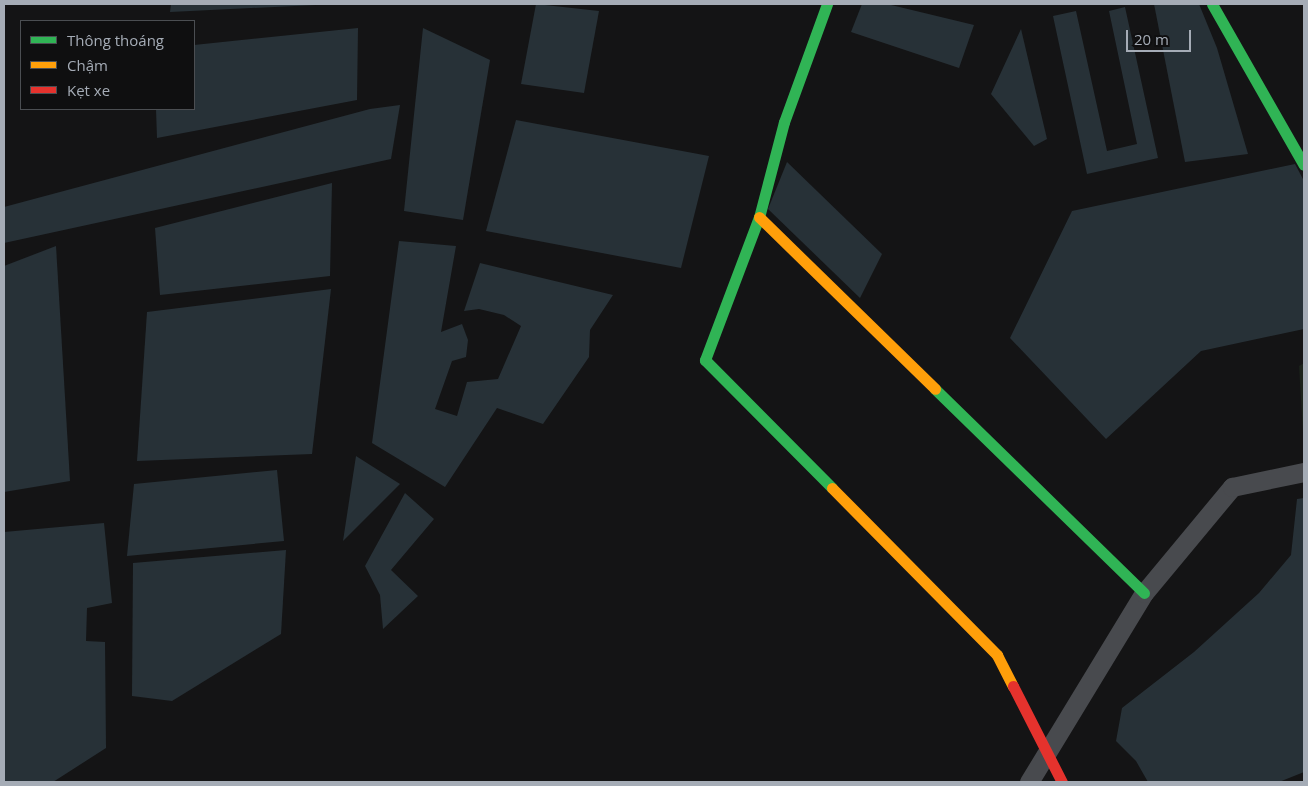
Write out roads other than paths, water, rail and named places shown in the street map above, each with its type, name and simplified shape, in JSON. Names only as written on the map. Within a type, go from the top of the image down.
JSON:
[{"type":"street","points":[[827,4],[784,122],[759,217],[705,360],[998,655],[1062,782]]},
{"type":"street","points":[[1212,4],[1304,165]]},
{"type":"street","points":[[759,217],[1144,594]]},
{"type":"street","points":[[1029,782],[1048,755],[1144,594],[1232,486],[1304,472]]}]
